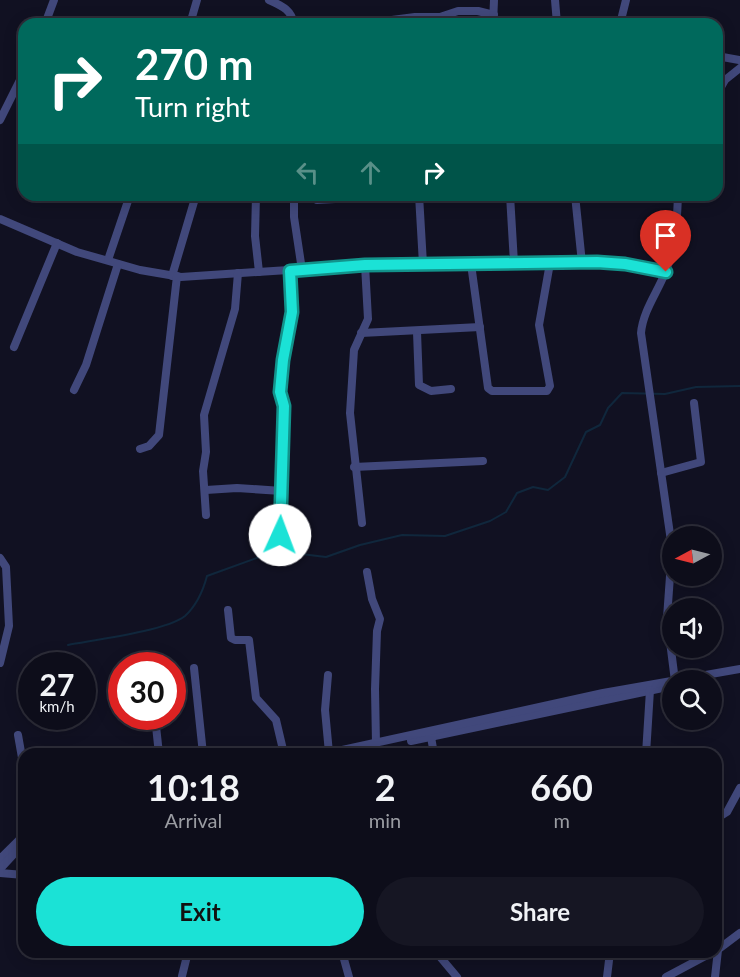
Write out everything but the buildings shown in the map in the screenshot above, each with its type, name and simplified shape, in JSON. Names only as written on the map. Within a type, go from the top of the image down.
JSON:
[{"type":"street","points":[[48,18],[54,0]]},
{"type":"street","points":[[192,18],[197,0]]},
{"type":"street","points":[[268,0],[286,9],[293,18]]},
{"type":"street","points":[[416,18],[448,15],[458,11],[478,11],[494,15],[494,0]]},
{"type":"street","points":[[555,0],[556,18]]},
{"type":"street","points":[[622,18],[626,0]]},
{"type":"street","points":[[723,58],[739,62],[723,84]]},
{"type":"street","points":[[0,120],[18,84]]},
{"type":"street","points":[[108,260],[128,201]]},
{"type":"street","points":[[140,449],[149,446],[159,435],[174,276],[194,201]]},
{"type":"street","points":[[256,201],[255,236],[259,272]]},
{"type":"street","points":[[294,201],[294,217],[302,270]]},
{"type":"street","points":[[419,201],[423,264]]},
{"type":"street","points":[[510,201],[514,263]]},
{"type":"street","points":[[576,201],[582,263]]},
{"type":"street","points":[[673,670],[667,618],[672,548],[645,376],[642,325],[666,272],[677,227],[678,201]]},
{"type":"street","points":[[0,219],[57,243],[118,264],[174,276],[365,265],[613,262],[666,272]]},
{"type":"street","points":[[14,347],[57,243]]},
{"type":"street","points":[[471,264],[487,381],[492,391],[549,390],[539,325],[550,263]]},
{"type":"street","points":[[74,390],[86,365],[118,264]]},
{"type":"street","points":[[362,523],[354,467],[350,413],[354,350],[368,319],[365,265]]},
{"type":"street","points":[[280,535],[284,406],[280,392],[292,312],[290,271]]},
{"type":"street","points":[[206,515],[203,471],[206,452],[204,415],[235,309],[238,273]]},
{"type":"street","points":[[361,333],[417,332],[480,327]]},
{"type":"street","points":[[417,332],[419,385],[431,391],[451,389]]},
{"type":"street","points":[[661,473],[702,462],[694,403]]},
{"type":"street","points":[[354,467],[483,461]]},
{"type":"street","points":[[206,490],[237,488],[282,491]]},
{"type":"street","points":[[0,558],[6,567],[9,626],[0,663]]},
{"type":"street","points":[[368,572],[372,599],[380,619],[377,631],[375,689],[376,744]]},
{"type":"street","points":[[228,610],[231,638],[249,640],[256,698],[276,720],[283,748]]},
{"type":"street","points":[[194,668],[202,748]]},
{"type":"street","points":[[722,673],[740,669]]},
{"type":"street","points":[[722,677],[740,674]]},
{"type":"street","points":[[327,748],[325,710],[328,675]]},
{"type":"street","points":[[356,748],[662,684]]},
{"type":"street","points":[[377,748],[662,686]]},
{"type":"street","points":[[646,748],[650,690]]},
{"type":"street","points":[[156,730],[158,748]]},
{"type":"street","points":[[18,735],[20,748]]},
{"type":"street","points":[[431,737],[433,748]]},
{"type":"street","points":[[722,815],[727,812],[740,788]]},
{"type":"street","points":[[0,859],[18,841]]},
{"type":"street","points":[[0,871],[18,850]]},
{"type":"street","points":[[0,871],[18,874]]},
{"type":"street","points":[[722,946],[740,933]]},
{"type":"street","points":[[182,976],[186,958]]},
{"type":"street","points":[[344,958],[349,977]]},
{"type":"street","points":[[441,958],[458,977]]},
{"type":"street","points":[[608,977],[610,958]]},
{"type":"street","points":[[666,977],[703,958]]},
{"type":"street","points":[[715,977],[716,958]]},
{"type":"waterway","points":[[68,645],[111,638],[176,621],[185,616],[193,607],[207,576],[276,551],[326,557],[360,545],[402,535],[445,536],[490,521],[506,512],[517,493],[533,487],[548,490],[565,477],[586,432],[600,425],[608,408],[622,393],[665,394],[696,387],[740,386]]},
{"type":"route","points":[[280,535],[284,406],[280,392],[292,312],[290,271],[365,265],[613,262],[666,272]]}]
